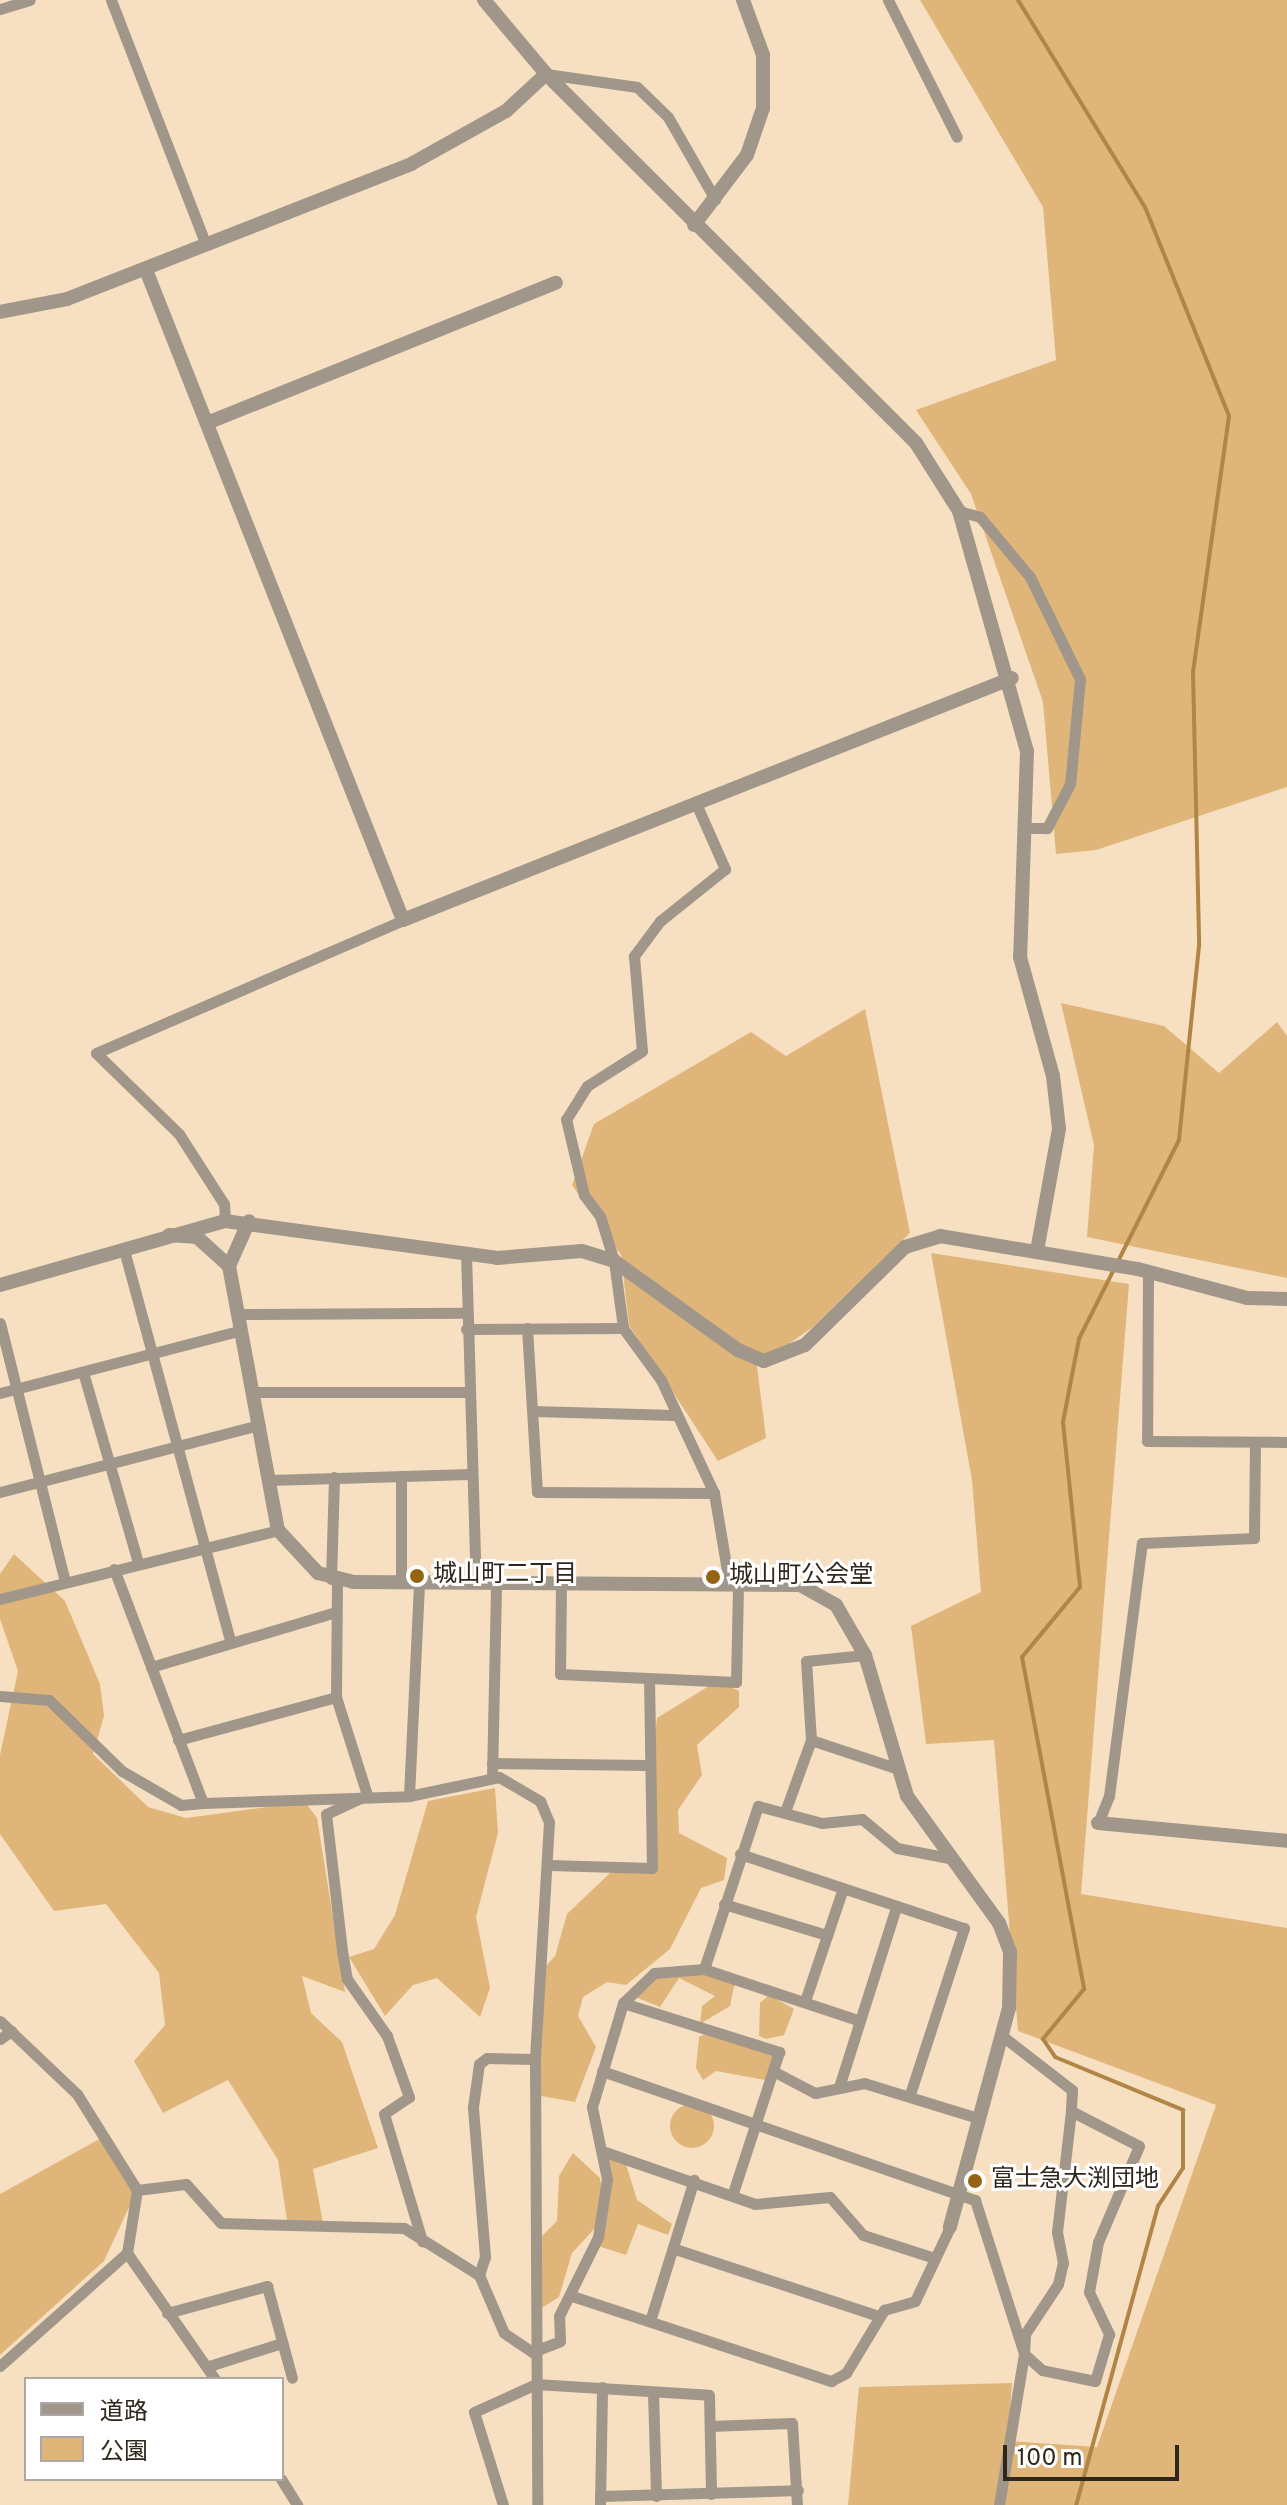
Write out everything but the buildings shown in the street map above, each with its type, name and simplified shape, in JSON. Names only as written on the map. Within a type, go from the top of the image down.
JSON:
[{"type":"street","points":[[0,9],[30,0]]},
{"type":"street","points":[[111,0],[206,245]]},
{"type":"street","points":[[484,0],[546,74],[694,225],[916,443],[959,511],[1012,678],[1027,751],[1028,828],[1020,957],[1053,1076],[1059,1129],[1037,1251]]},
{"type":"street","points":[[694,225],[747,155],[763,108],[763,55],[743,0]]},
{"type":"street","points":[[888,0],[957,137]]},
{"type":"street","points":[[0,312],[67,299],[146,270],[444,148],[506,111],[546,74]]},
{"type":"street","points":[[546,74],[637,87],[668,117],[715,199]]},
{"type":"street","points":[[146,270],[403,920]]},
{"type":"street","points":[[207,423],[556,283]]},
{"type":"street","points":[[959,511],[980,517],[1030,577],[1080,679],[1070,784],[1047,828],[1028,828]]},
{"type":"street","points":[[225,1221],[224,1204],[179,1134],[96,1053],[403,920],[698,808],[1012,678]]},
{"type":"street","points":[[561,1582],[560,1674],[736,1682],[734,1583],[714,1493],[674,1415],[661,1380],[623,1328],[614,1261],[600,1216],[584,1195],[566,1119],[587,1086],[642,1051],[634,956],[660,921],[725,869],[698,808]]},
{"type":"street","points":[[0,1285],[225,1221],[249,1221],[497,1258],[582,1251],[614,1261],[738,1350],[764,1361],[805,1345],[920,1240],[1037,1251],[1143,1270],[1247,1298],[1287,1299]]},
{"type":"street","points":[[229,1266],[249,1221]]},
{"type":"street","points":[[169,1235],[197,1237],[229,1266],[243,1314],[241,1330],[278,1530],[334,1580],[734,1583],[800,1585],[820,1594],[842,1612],[865,1655],[895,1768],[949,1858],[999,1923],[1010,1952],[1001,2035],[978,2118],[963,2193],[950,2227],[931,2257],[915,2301],[879,2316],[846,2373],[831,2381],[572,2296]]},
{"type":"street","points":[[124,1250],[230,1640]]},
{"type":"street","points":[[466,1253],[464,1313],[476,1581]]},
{"type":"street","points":[[1143,1270],[1147,1441],[1287,1442]]},
{"type":"street","points":[[243,1314],[464,1313]]},
{"type":"street","points":[[0,1323],[65,1582]]},
{"type":"street","points":[[527,1328],[537,1492],[714,1493]]},
{"type":"street","points":[[466,1329],[623,1328]]},
{"type":"street","points":[[0,1393],[152,1350],[241,1330]]},
{"type":"street","points":[[83,1372],[138,1563]]},
{"type":"street","points":[[254,1392],[469,1392]]},
{"type":"street","points":[[533,1411],[674,1415]]},
{"type":"street","points":[[0,1492],[39,1480],[111,1467],[259,1425]]},
{"type":"street","points":[[1255,1443],[1254,1538],[1142,1543],[1109,1796],[1098,1823],[1287,1841]]},
{"type":"street","points":[[270,1480],[470,1474]]},
{"type":"street","points":[[401,1476],[401,1581]]},
{"type":"street","points":[[334,1477],[336,1697],[367,1795]]},
{"type":"street","points":[[0,1598],[278,1530]]},
{"type":"street","points":[[114,1569],[203,1803]]},
{"type":"street","points":[[409,1796],[419,1581]]},
{"type":"street","points":[[492,1778],[496,1582]]},
{"type":"street","points":[[151,1667],[230,1640],[335,1612]]},
{"type":"street","points":[[786,1809],[811,1740],[806,1661],[865,1655]]},
{"type":"street","points":[[549,1865],[652,1868],[649,1680]]},
{"type":"street","points":[[0,1696],[49,1700],[122,1771],[181,1805],[367,1795],[409,1796],[492,1778],[540,1801],[549,1822],[549,1865],[535,2059],[532,2352],[536,2384],[537,2505]]},
{"type":"street","points":[[178,1740],[336,1697]]},
{"type":"street","points":[[811,1740],[895,1768]]},
{"type":"street","points":[[492,1763],[648,1765]]},
{"type":"street","points":[[367,1795],[326,1814],[327,1835],[347,1979],[387,2036],[409,2097],[384,2114],[422,2241]]},
{"type":"street","points":[[704,1969],[758,1806],[786,1809],[822,1823],[862,1819],[897,1848],[949,1858]]},
{"type":"street","points":[[740,1854],[964,1928],[910,2094]]},
{"type":"street","points":[[805,2001],[843,1888]]},
{"type":"street","points":[[724,1904],[827,1935]]},
{"type":"street","points":[[839,2087],[857,2020],[896,1907]]},
{"type":"street","points":[[532,2352],[560,2341],[559,2316],[572,2296],[604,2212],[605,2152],[592,2107],[623,2003],[654,1973],[704,1969],[857,2020]]},
{"type":"street","points":[[623,2003],[779,2052],[733,2193]]},
{"type":"street","points":[[0,2021],[77,2094],[137,2190],[127,2253],[0,2366]]},
{"type":"street","points":[[0,2039],[11,2031]]},
{"type":"street","points":[[999,2505],[1025,2334],[1058,2284],[1063,2263],[1057,2232],[1072,2090],[1001,2035]]},
{"type":"street","points":[[479,2275],[485,2257],[473,2107],[479,2064],[487,2058],[535,2059]]},
{"type":"street","points":[[602,2071],[963,2193],[975,2200],[1024,2354],[1042,2370],[1095,2381],[1107,2347],[1102,2312],[1089,2292],[1098,2242],[1139,2146],[1071,2111]]},
{"type":"street","points":[[773,2071],[815,2093],[864,2083],[910,2094],[978,2118]]},
{"type":"street","points":[[605,2152],[733,2193],[755,2204],[830,2197],[863,2235],[931,2257]]},
{"type":"street","points":[[650,2321],[675,2249],[694,2180]]},
{"type":"street","points":[[137,2190],[186,2184],[221,2223],[404,2228],[479,2275],[504,2333],[532,2352]]},
{"type":"street","points":[[675,2249],[879,2316]]},
{"type":"street","points":[[127,2253],[214,2377]]},
{"type":"street","points":[[167,2313],[267,2286],[292,2378]]},
{"type":"street","points":[[209,2366],[282,2343]]},
{"type":"street","points":[[503,2505],[474,2412],[536,2384],[709,2395],[711,2494]]},
{"type":"street","points":[[602,2387],[600,2501],[798,2490]]},
{"type":"street","points":[[653,2393],[656,2496]]},
{"type":"street","points":[[710,2426],[792,2423],[797,2505]]},
{"type":"street","points":[[282,2481],[297,2505]]},
{"type":"green space","points":[[920,0],[1287,0],[1287,787],[1096,850],[1056,854],[1043,702],[971,494],[916,410],[1056,360],[1043,207]]},
{"type":"green space","points":[[1061,1003],[1164,1026],[1219,1073],[1277,1022],[1287,1036],[1287,1278],[1087,1237],[1094,1145]]},
{"type":"green space","points":[[865,1009],[910,1233],[813,1327],[757,1366],[766,1438],[718,1461],[629,1325],[621,1255],[572,1185],[594,1124],[751,1032],[786,1056]]},
{"type":"green space","points":[[931,1253],[1129,1284],[1081,1894],[1287,1928],[1287,2505],[848,2505],[859,2387],[1012,2383],[1008,2441],[1097,2447],[1216,2105],[1018,2031],[994,1740],[926,1744],[911,1626],[981,1592],[972,1480]]},
{"type":"green space","points":[[14,1554],[65,1601],[100,1684],[104,1716],[93,1754],[148,1807],[186,1818],[305,1802],[317,1818],[345,1992],[302,1976],[311,2013],[342,2042],[378,2148],[313,2169],[324,2229],[288,2227],[278,2160],[228,2080],[163,2113],[134,2061],[165,2025],[159,1973],[106,1904],[54,1911],[0,1834],[0,1755],[18,1671],[0,1619],[0,1574]]},
{"type":"green space","points":[[717,1681],[739,1691],[739,1707],[697,1745],[702,1775],[678,1810],[679,1833],[727,1858],[724,1880],[701,1888],[670,1949],[626,1985],[607,1982],[583,1997],[578,2016],[596,2047],[575,2102],[535,2095],[541,1971],[555,1956],[567,1914],[611,1872],[654,1872],[649,1787],[657,1718]]},
{"type":"green space","points":[[495,1788],[498,1833],[476,1917],[490,1988],[480,2017],[437,1978],[413,1985],[385,2016],[349,1957],[374,1949],[395,1915],[428,1801]]},
{"type":"green space","points":[[678,1966],[735,1982],[730,2006],[700,2024],[702,2006],[715,1996],[679,1978],[660,2007],[633,1996],[653,1976]]},
{"type":"green space","points":[[769,1995],[794,2009],[784,2035],[766,2039],[759,2036],[760,2003]]},
{"type":"green space","points":[[709,2032],[775,2055],[765,2080],[716,2071],[703,2080],[696,2068],[699,2037]]},
{"type":"green space","points":[[692,2104],[707,2111],[714,2126],[707,2141],[692,2148],[677,2141],[670,2126],[677,2111]]},
{"type":"green space","points":[[103,2137],[137,2190],[104,2261],[0,2355],[0,2194]]},
{"type":"green space","points":[[573,2153],[600,2178],[602,2191],[610,2153],[625,2161],[637,2200],[672,2224],[668,2235],[638,2224],[626,2255],[595,2245],[597,2226],[572,2253],[559,2297],[540,2309],[533,2245],[557,2221],[559,2176]]},
{"type":"waterway","points":[[1018,0],[1145,207],[1229,416],[1193,672],[1199,946],[1179,1140],[1079,1339],[1063,1422],[1080,1587],[1022,1657],[1084,1989],[1043,2039],[1055,2057],[1183,2110],[1183,2168],[1158,2206],[1076,2505]]},
{"type":"place","name":"城山町二丁目","points":[[417,1576]]},
{"type":"place","name":"城山町公会堂","points":[[713,1577]]},
{"type":"place","name":"富士急大渕団地","points":[[975,2181]]}]
